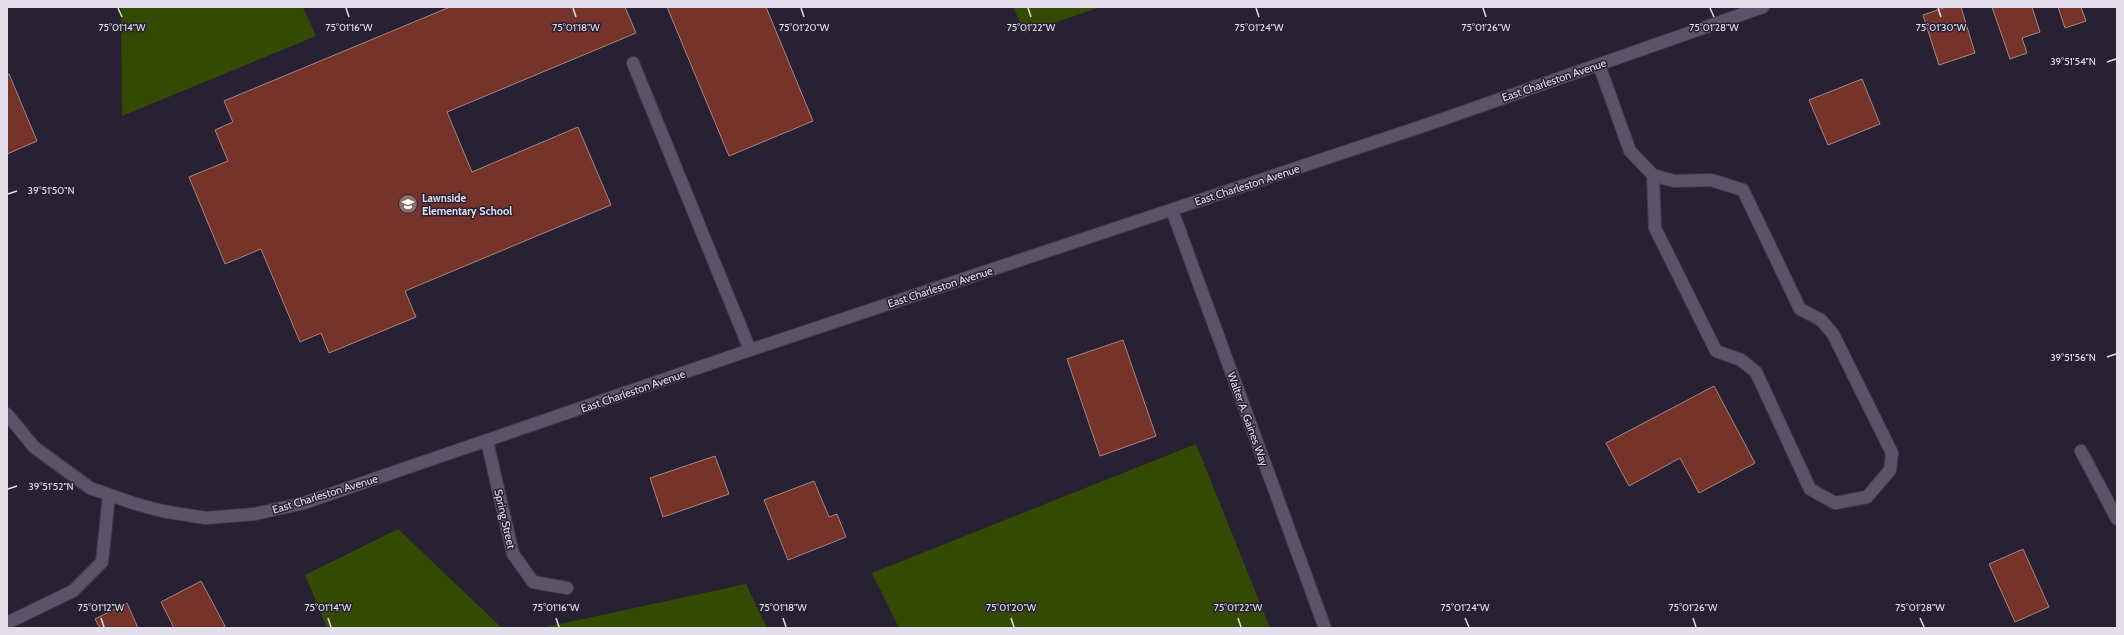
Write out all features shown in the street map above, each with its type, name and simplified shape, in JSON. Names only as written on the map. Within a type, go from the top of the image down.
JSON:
[{"type":"street","name":"East Charleston Avenue","points":[[7,414],[34,447],[90,488],[109,496],[162,511],[206,518],[255,514],[304,503],[750,350],[1426,125],[1763,7]]},
{"type":"street","points":[[633,63],[750,350]]},
{"type":"street","points":[[1599,65],[1630,152],[1653,175],[1674,181],[1711,180],[1743,190],[1800,309],[1821,320],[1833,334],[1892,452],[1890,470],[1867,497],[1835,503],[1810,488],[1756,372],[1741,360],[1716,350],[1655,228],[1653,175]]},
{"type":"street","name":"Walter A. Gaines Way","points":[[1172,210],[1325,628]]},
{"type":"street","name":"Spring Street","points":[[487,441],[513,554],[533,582],[567,588]]},
{"type":"street","points":[[2081,451],[2117,519]]},
{"type":"street","points":[[7,623],[73,591],[102,562],[109,496]]},
{"type":"green space","points":[[121,7],[303,7],[316,36],[122,116]]},
{"type":"green space","points":[[1013,7],[1100,7],[1025,33]]},
{"type":"green space","points":[[1196,444],[1270,628],[899,628],[872,573]]},
{"type":"green space","points":[[398,529],[502,628],[327,628],[305,575]]},
{"type":"green space","points":[[746,584],[767,628],[541,628]]},
{"type":"building","points":[[450,7],[625,7],[636,33],[447,112],[472,172],[578,127],[611,205],[405,291],[416,317],[329,353],[321,333],[300,342],[261,249],[225,264],[189,177],[228,161],[215,130],[233,122],[224,101]]},
{"type":"building","points":[[667,7],[766,7],[813,121],[729,156]]},
{"type":"building","points":[[1946,7],[1961,7],[1975,53],[1939,65],[1923,15]]},
{"type":"building","points":[[1992,7],[2032,7],[2040,32],[2022,38],[2027,53],[2010,59]]},
{"type":"building","points":[[2058,7],[2081,7],[2086,21],[2065,28]]},
{"type":"building","points":[[9,74],[37,141],[7,154],[7,75]]},
{"type":"building","points":[[1862,79],[1880,124],[1828,145],[1809,100]]},
{"type":"building","points":[[1123,340],[1156,436],[1100,456],[1067,359]]},
{"type":"building","points":[[1714,386],[1755,463],[1699,493],[1680,458],[1629,486],[1606,443]]},
{"type":"building","points":[[715,456],[729,494],[663,517],[650,478]]},
{"type":"building","points":[[814,481],[829,517],[837,514],[846,537],[788,560],[764,500]]},
{"type":"building","points":[[2023,549],[2049,607],[2015,622],[1989,564]]},
{"type":"building","points":[[201,581],[225,626],[222,628],[174,628],[161,602]]},
{"type":"building","points":[[127,603],[138,628],[100,628],[95,619]]},
{"type":"place","name":"Lawnside Elementary School","points":[[408,204]]}]
